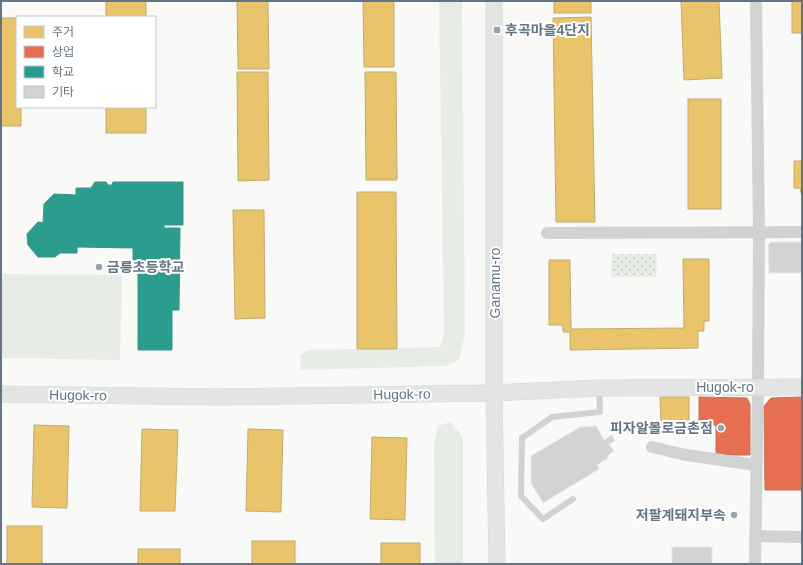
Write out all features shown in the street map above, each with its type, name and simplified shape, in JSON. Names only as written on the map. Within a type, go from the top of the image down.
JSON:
[{"type":"street","name":"Ganamu-ro","points":[[494,1],[494,393],[497,564]]},
{"type":"street","points":[[755,564],[758,386],[756,1]]},
{"type":"street","points":[[547,233],[802,232]]},
{"type":"street","name":"Hugok-ro","points":[[1,394],[218,397],[494,393],[598,388],[758,386],[802,387]]},
{"type":"street","points":[[652,447],[686,455],[756,465]]},
{"type":"street","points":[[755,536],[802,537]]},
{"type":"lane","points":[[573,499],[543,519],[521,496],[522,438],[552,417],[600,412],[598,388]]},
{"type":"shaded area","points":[[439,1],[462,1],[465,333],[459,360],[446,366],[301,370],[300,355],[307,350],[440,347],[444,333]]},
{"type":"shaded area","points":[[612,254],[657,254],[656,277],[611,277]]},
{"type":"shaded area","points":[[1,274],[122,275],[120,360],[1,358]]},
{"type":"shaded area","points":[[450,422],[463,437],[463,564],[435,564],[434,445],[438,426]]},
{"type":"building: 주거","points":[[106,1],[146,1],[146,16],[106,16]]},
{"type":"building: 주거","points":[[237,1],[268,1],[269,69],[238,69]]},
{"type":"building: 주거","points":[[363,1],[394,1],[394,67],[364,67]]},
{"type":"building: 주거","points":[[554,1],[591,1],[591,13],[554,13]]},
{"type":"building: 주거","points":[[681,1],[719,1],[722,78],[684,80]]},
{"type":"building: 주거","points":[[792,1],[802,1],[802,33],[792,33]]},
{"type":"building: 주거","points":[[591,17],[595,222],[556,222],[553,18]]},
{"type":"building: 주거","points":[[1,18],[16,18],[16,108],[21,108],[21,126],[1,126]]},
{"type":"building: 주거","points":[[237,72],[268,72],[269,180],[238,181]]},
{"type":"building: 주거","points":[[365,72],[396,72],[397,180],[366,180]]},
{"type":"building: 주거","points":[[688,99],[721,99],[721,209],[688,209]]},
{"type":"building: 주거","points":[[106,108],[146,108],[146,133],[106,133]]},
{"type":"building: 주거","points":[[794,161],[802,161],[802,193],[800,188],[794,188]]},
{"type":"building: 주거","points":[[357,192],[396,192],[397,349],[357,349]]},
{"type":"building: 주거","points":[[233,210],[264,210],[265,318],[235,319]]},
{"type":"building: 주거","points":[[683,259],[709,259],[709,321],[704,321],[704,331],[698,331],[698,348],[570,350],[570,332],[563,332],[563,325],[549,325],[549,260],[570,260],[571,329],[684,328]]},
{"type":"building: 주거","points":[[660,397],[689,397],[689,425],[661,426]]},
{"type":"building: 주거","points":[[34,425],[69,426],[67,508],[32,507]]},
{"type":"building: 주거","points":[[142,429],[178,430],[175,511],[140,511]]},
{"type":"building: 주거","points":[[248,429],[283,430],[281,512],[246,511]]},
{"type":"building: 주거","points":[[372,437],[407,438],[405,520],[370,519]]},
{"type":"building: 주거","points":[[7,526],[42,526],[42,564],[7,564]]},
{"type":"building: 주거","points":[[252,541],[295,541],[295,564],[252,564]]},
{"type":"building: 주거","points":[[381,543],[420,543],[420,564],[381,564]]},
{"type":"building: 주거","points":[[138,549],[180,549],[180,564],[138,564]]},
{"type":"building: 상업","points":[[699,397],[747,398],[750,404],[750,455],[716,455],[716,425],[699,425]]},
{"type":"building: 상업","points":[[802,397],[802,490],[765,490],[764,406],[771,398]]},
{"type":"building: 학교","points":[[95,182],[106,182],[108,185],[112,185],[113,182],[183,182],[183,225],[164,225],[164,228],[180,228],[179,310],[172,310],[172,350],[138,350],[138,263],[133,263],[133,248],[77,247],[77,253],[60,253],[55,257],[38,257],[28,245],[27,234],[38,222],[43,223],[44,204],[54,194],[76,195],[76,188],[91,188]]},
{"type":"building: 기타","points":[[771,242],[802,242],[802,273],[769,273],[768,245]]},
{"type":"building: 기타","points":[[596,426],[604,440],[612,435],[615,441],[609,444],[614,451],[607,456],[608,458],[597,465],[599,469],[543,503],[531,483],[531,456],[580,427]]},
{"type":"building: 기타","points":[[672,547],[712,547],[712,564],[672,564]]},
{"type":"place","name":"후곡마을4단지","points":[[497,30]]},
{"type":"place","name":"금릉초등학교","points":[[99,267]]},
{"type":"place","name":"피자알볼로금촌점","points":[[721,428]]},
{"type":"place","name":"저팔계돼지부속","points":[[734,515]]}]
